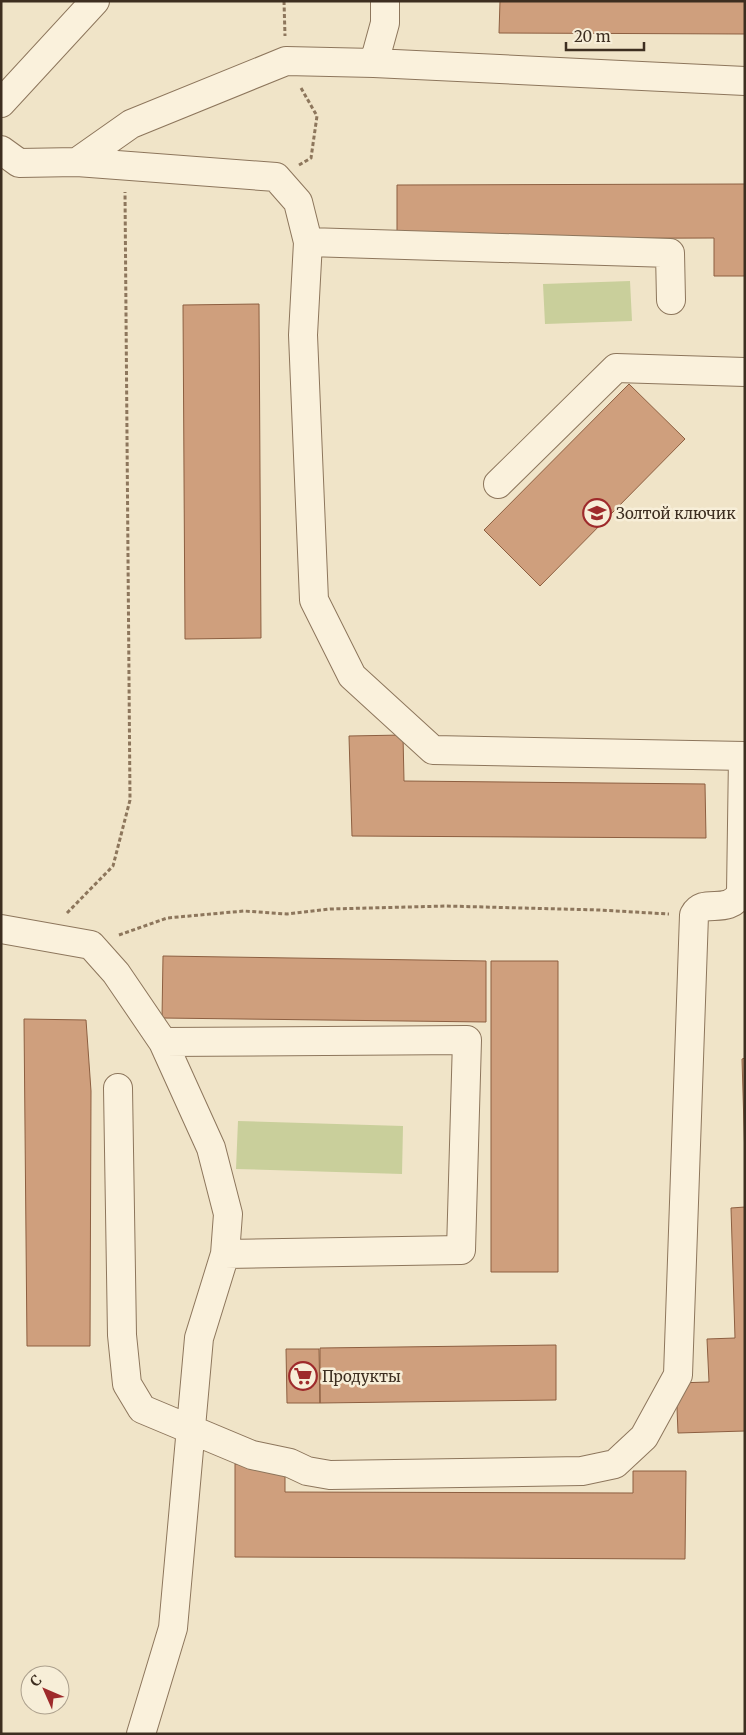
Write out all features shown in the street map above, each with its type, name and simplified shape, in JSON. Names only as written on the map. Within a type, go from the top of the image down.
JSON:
[{"type":"street","points":[[1,103],[95,1]]},
{"type":"street","points":[[374,63],[385,23],[385,1]]},
{"type":"street","points":[[77,162],[131,124],[286,61],[374,63],[745,81]]},
{"type":"street","points":[[1,150],[19,162],[77,162],[276,177],[298,202],[308,242],[303,335],[314,600],[352,676],[433,750],[744,756],[741,893],[736,901],[729,905],[703,907],[697,910],[694,915],[678,1374],[644,1437],[615,1464],[582,1471],[330,1475],[307,1471],[290,1463],[252,1455],[142,1410],[127,1384],[122,1335],[118,1088]]},
{"type":"street","points":[[308,242],[670,253],[671,300]]},
{"type":"street","points":[[498,484],[616,368],[745,372]]},
{"type":"street","points":[[1,929],[91,945],[116,973],[163,1042],[211,1148],[228,1214],[225,1254],[199,1338],[173,1628],[141,1734]]},
{"type":"street","points":[[163,1042],[467,1040],[461,1250],[225,1254]]},
{"type":"path","points":[[276,177],[311,158],[317,116],[286,61],[284,1]]},
{"type":"path","points":[[66,914],[113,866],[130,800],[125,189]]},
{"type":"path","points":[[91,945],[167,918],[244,911],[287,914],[330,909],[446,906],[599,910],[694,915]]},
{"type":"green space","points":[[630,281],[632,321],[545,324],[543,284]]},
{"type":"green space","points":[[238,1121],[403,1126],[402,1174],[236,1169]]},
{"type":"building","points":[[500,1],[745,1],[745,34],[499,33]]},
{"type":"building","points":[[745,184],[745,276],[714,276],[714,238],[397,239],[397,185]]},
{"type":"building","points":[[259,304],[261,638],[185,639],[183,305]]},
{"type":"building","points":[[629,384],[685,439],[540,586],[484,530]]},
{"type":"building","points":[[403,735],[404,781],[705,784],[706,838],[352,836],[349,736]]},
{"type":"building","points":[[163,956],[486,961],[486,1022],[162,1018]]},
{"type":"building","points":[[491,961],[558,961],[558,1272],[491,1272]]},
{"type":"building","points":[[24,1019],[86,1020],[91,1091],[90,1346],[27,1346]]},
{"type":"building","points":[[745,1058],[745,1160],[742,1059]]},
{"type":"building","points":[[745,1207],[745,1431],[678,1433],[676,1383],[709,1382],[707,1339],[735,1338],[731,1208]]},
{"type":"building","points":[[556,1345],[556,1400],[320,1403],[320,1348]]},
{"type":"building","name":"Продукты","points":[[286,1349],[319,1349],[320,1403],[287,1403]]},
{"type":"building","points":[[235,1464],[285,1464],[285,1492],[633,1493],[633,1471],[686,1471],[685,1559],[235,1557]]},
{"type":"place","name":"Золтой ключик","points":[[597,513]]},
{"type":"place","name":"Продукты","points":[[303,1376]]}]
